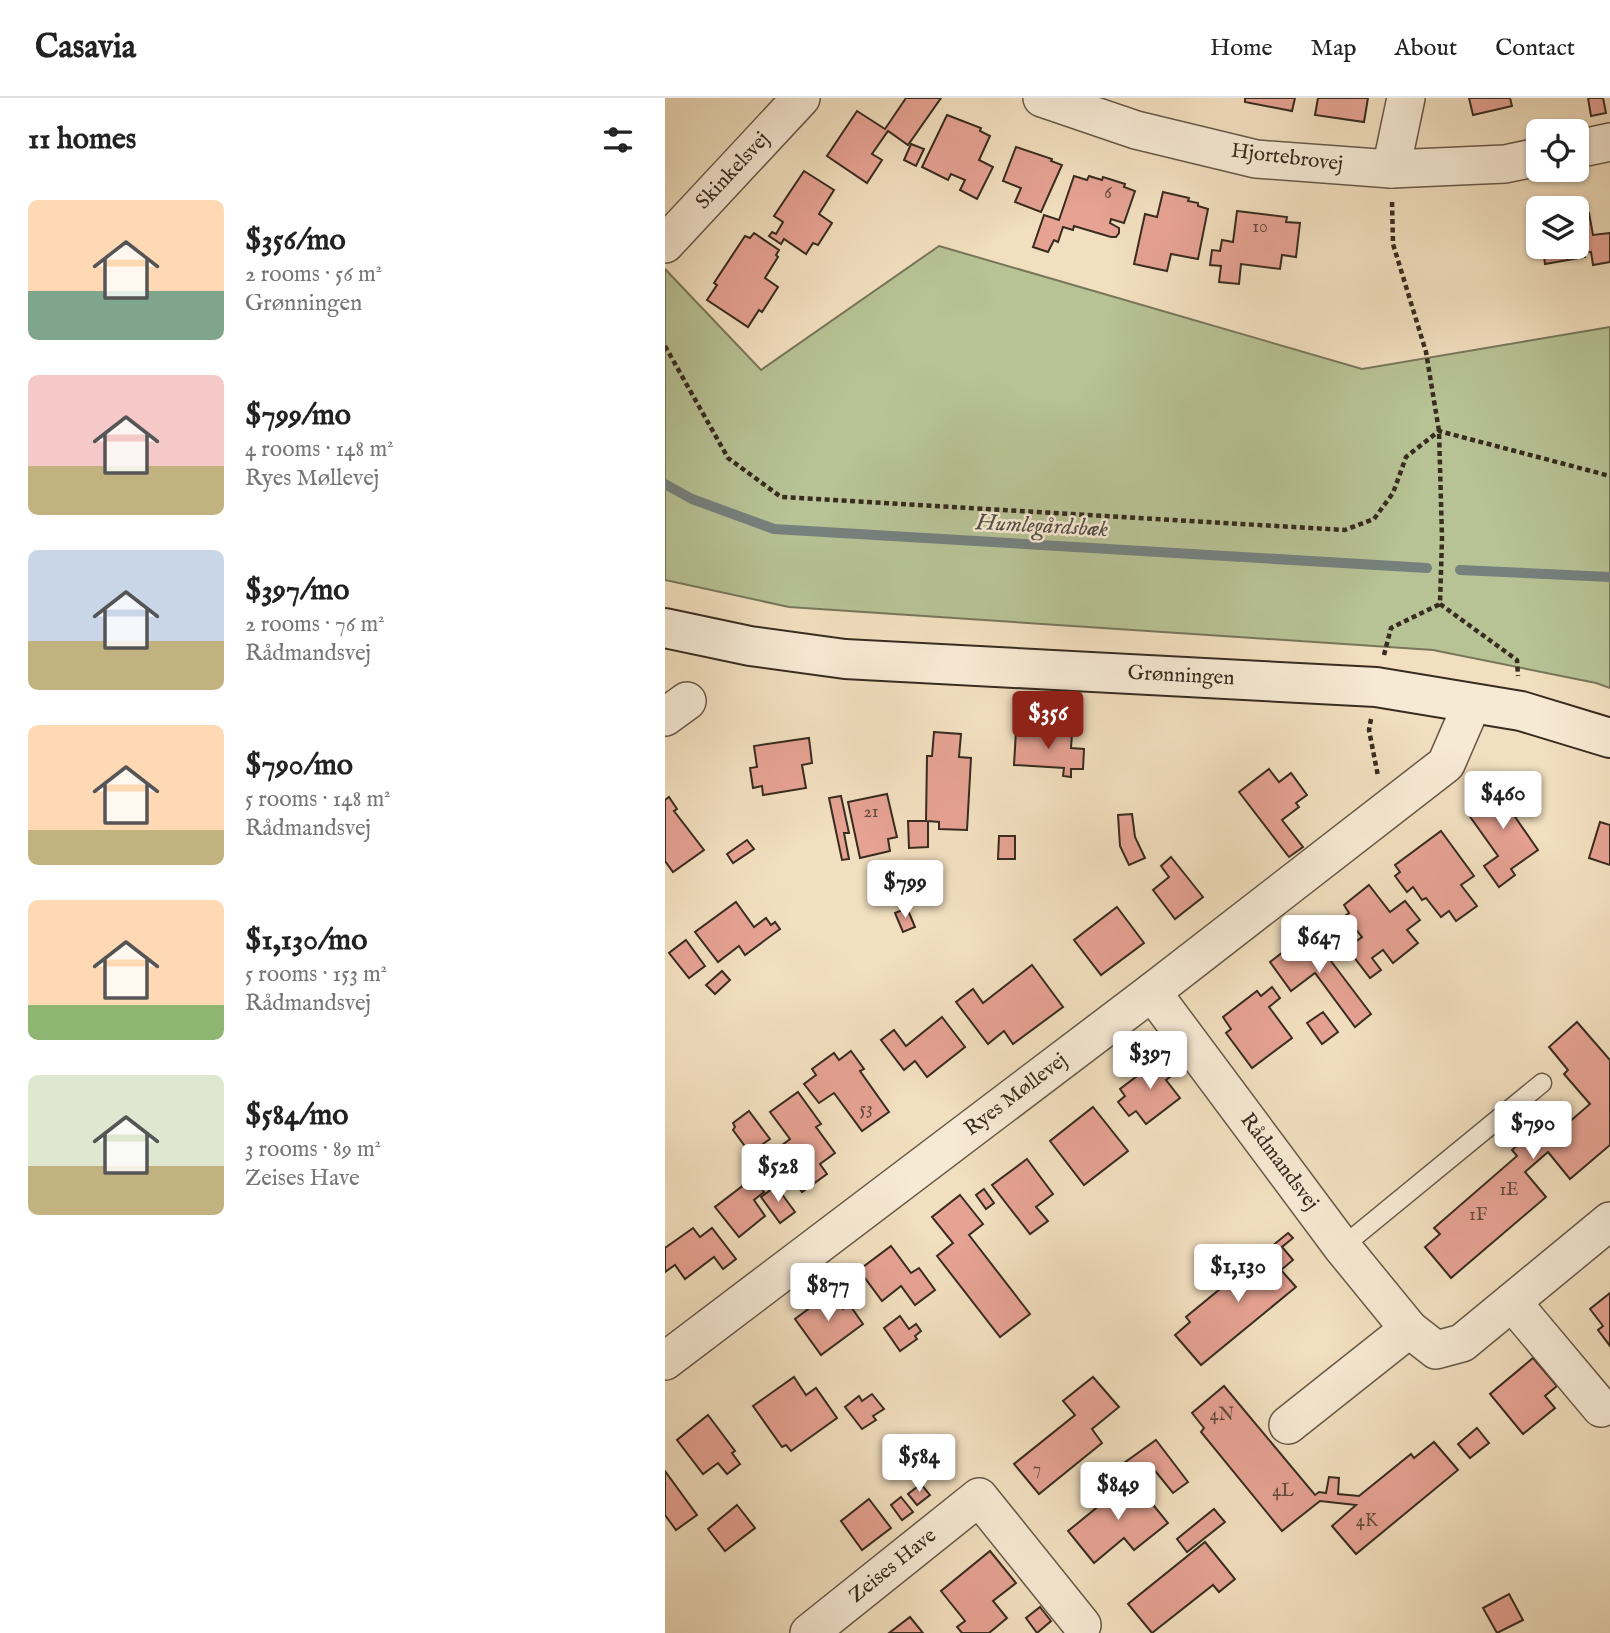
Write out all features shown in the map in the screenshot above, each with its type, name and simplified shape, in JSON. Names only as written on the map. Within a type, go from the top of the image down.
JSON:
[{"type":"street","name":"Skinkelsvej","points":[[665,244],[801,98]]},
{"type":"street","name":"Hjortebrovej","points":[[1042,98],[1136,130],[1256,159],[1391,169],[1505,164],[1526,160]]},
{"type":"street","points":[[1391,169],[1406,98]]},
{"type":"street","points":[[1589,146],[1610,142]]},
{"type":"street","name":"Grønningen","points":[[665,628],[750,646],[845,659],[1376,687],[1521,711],[1610,737]]},
{"type":"street","name":"Ryes Møllevej","points":[[665,1361],[1152,992],[1446,764],[1472,704]]},
{"type":"street","name":"Rådmandsvej","points":[[1152,992],[1342,1247],[1409,1329],[1436,1350],[1462,1343],[1609,1223]]},
{"type":"street","points":[[1512,1302],[1601,1408]]},
{"type":"street","points":[[1288,1425],[1409,1329]]},
{"type":"street","name":"Zeises Have","points":[[809,1633],[979,1497],[1082,1625]]},
{"type":"lane","points":[[1342,1247],[1542,1083]]},
{"type":"path","points":[[1391,169],[1393,244],[1426,352],[1439,430],[1442,538],[1440,604]]},
{"type":"path","points":[[665,346],[728,458],[781,497],[1345,530],[1374,519],[1393,493],[1406,457],[1439,430]]},
{"type":"path","points":[[1439,430],[1610,476]]},
{"type":"path","points":[[1385,812],[1369,730],[1376,687],[1391,628],[1440,604]]},
{"type":"path","points":[[1440,604],[1517,660],[1521,711]]},
{"type":"green space","points":[[939,246],[1362,369],[1610,327],[1610,688],[1433,650],[789,607],[665,580],[665,269],[761,370]]},
{"type":"building","points":[[906,98],[941,98],[908,145],[888,131],[872,154],[882,160],[867,183],[827,156],[857,111],[885,129]]},
{"type":"building","points":[[1245,98],[1295,98],[1292,111],[1245,102]]},
{"type":"building","points":[[1318,98],[1368,98],[1364,122],[1315,115]]},
{"type":"building","points":[[1469,98],[1510,98],[1512,106],[1473,115]]},
{"type":"building","points":[[1588,98],[1603,98],[1606,113],[1591,116]]},
{"type":"building","points":[[947,115],[981,128],[980,131],[990,136],[979,160],[993,167],[977,199],[960,190],[965,180],[951,174],[948,180],[922,167]]},
{"type":"building","points":[[911,144],[924,149],[916,166],[904,160]]},
{"type":"building","points":[[1016,147],[1062,165],[1041,212],[1015,202],[1021,188],[1003,181]]},
{"type":"building","points":[[804,171],[834,190],[819,214],[832,223],[818,245],[813,243],[806,254],[784,239],[781,244],[769,236],[772,232],[776,234],[783,222],[774,216]]},
{"type":"building","points":[[1074,176],[1087,180],[1089,176],[1102,180],[1103,177],[1125,184],[1124,187],[1135,191],[1124,223],[1111,219],[1110,223],[1119,228],[1119,233],[1116,237],[1111,237],[1074,226],[1073,230],[1063,227],[1058,242],[1054,240],[1048,252],[1033,247],[1044,215],[1059,220]]},
{"type":"building","points":[[1163,192],[1189,198],[1188,201],[1208,209],[1198,259],[1171,254],[1167,271],[1134,264],[1145,214],[1157,217]]},
{"type":"building","points":[[1237,211],[1287,217],[1286,222],[1300,223],[1296,257],[1282,255],[1280,269],[1241,264],[1239,284],[1219,282],[1221,266],[1210,265],[1212,250],[1220,251],[1222,240],[1233,242]]},
{"type":"building","points":[[1589,213],[1593,235],[1610,233],[1610,262],[1593,265]]},
{"type":"building","points":[[754,233],[779,250],[776,255],[778,257],[765,278],[778,287],[762,312],[759,310],[748,327],[707,300],[717,285],[714,283],[745,236],[750,238]]},
{"type":"building","points":[[1544,259],[1574,259],[1545,264]]},
{"type":"building","points":[[1016,731],[1072,734],[1071,748],[1084,749],[1083,769],[1071,769],[1071,777],[1063,776],[1064,768],[1014,765]]},
{"type":"building","points":[[934,732],[961,734],[959,757],[971,758],[967,830],[939,829],[939,822],[928,821],[928,847],[909,848],[908,821],[926,821],[927,756],[932,756]]},
{"type":"building","points":[[809,738],[812,763],[802,765],[806,788],[763,795],[762,786],[753,788],[750,768],[757,767],[754,746]]},
{"type":"building","points":[[1269,769],[1279,782],[1291,773],[1307,795],[1296,803],[1299,807],[1282,820],[1303,847],[1289,857],[1239,792]]},
{"type":"building","points":[[1511,779],[1525,800],[1511,811],[1538,850],[1511,869],[1515,875],[1499,887],[1484,866],[1498,856],[1466,811]]},
{"type":"building","points":[[887,794],[897,837],[888,839],[890,851],[860,858],[848,802]]},
{"type":"building","points":[[841,796],[849,833],[844,833],[849,859],[842,860],[829,798]]},
{"type":"building","points":[[669,797],[677,809],[674,811],[704,850],[673,872],[665,861],[665,800]]},
{"type":"building","points":[[1132,814],[1135,837],[1145,858],[1129,865],[1120,846],[1118,815]]},
{"type":"building","points":[[1600,822],[1610,825],[1610,865],[1589,858]]},
{"type":"building","points":[[1441,831],[1474,876],[1461,885],[1477,906],[1456,921],[1449,911],[1441,917],[1426,898],[1422,900],[1413,887],[1407,892],[1395,876],[1400,872],[1395,865]]},
{"type":"building","points":[[999,836],[1015,836],[1015,859],[998,859]]},
{"type":"building","points":[[747,840],[754,849],[733,863],[727,854]]},
{"type":"building","points":[[1171,857],[1203,897],[1175,919],[1153,890],[1169,877],[1161,866]]},
{"type":"building","points":[[1369,885],[1390,912],[1405,901],[1420,920],[1407,930],[1418,943],[1393,963],[1383,950],[1372,958],[1381,970],[1370,978],[1347,948],[1362,937],[1345,916],[1349,913],[1344,905]]},
{"type":"building","points":[[736,902],[754,927],[766,918],[771,925],[775,922],[780,929],[745,955],[739,946],[718,962],[695,932]]},
{"type":"building","points":[[1117,907],[1144,943],[1101,975],[1074,940]]},
{"type":"building","points":[[907,908],[915,927],[903,932],[895,913]]},
{"type":"building","points":[[1309,932],[1371,1014],[1355,1027],[1315,973],[1291,991],[1270,962]]},
{"type":"building","points":[[686,940],[705,966],[689,978],[669,953]]},
{"type":"building","points":[[1032,965],[1063,1007],[1013,1044],[1004,1031],[988,1044],[956,1002],[973,989],[983,1003]]},
{"type":"building","points":[[722,971],[730,980],[715,994],[706,985]]},
{"type":"building","points":[[1272,987],[1280,998],[1269,1007],[1292,1038],[1252,1068],[1226,1033],[1231,1029],[1223,1017],[1257,991],[1261,996]]},
{"type":"building","points":[[1323,1012],[1338,1032],[1322,1044],[1307,1023]]},
{"type":"building","points":[[942,1017],[965,1047],[927,1077],[915,1061],[904,1070],[881,1040],[894,1030],[906,1046]]},
{"type":"building","points":[[1577,1022],[1610,1060],[1610,1145],[1570,1179],[1548,1152],[1525,1172],[1546,1197],[1451,1278],[1425,1247],[1440,1234],[1434,1228],[1517,1156],[1512,1150],[1528,1136],[1538,1149],[1590,1104],[1564,1074],[1568,1070],[1549,1047]]},
{"type":"building","points":[[851,1051],[864,1069],[860,1071],[889,1112],[862,1131],[834,1093],[819,1103],[804,1084],[816,1075],[812,1069],[834,1053],[839,1060]]},
{"type":"building","points":[[1166,1054],[1178,1071],[1166,1080],[1180,1098],[1146,1124],[1136,1111],[1129,1116],[1118,1102],[1125,1096],[1120,1089]]},
{"type":"building","points":[[798,1092],[821,1124],[816,1127],[835,1153],[820,1164],[827,1174],[802,1192],[773,1152],[790,1139],[770,1112]]},
{"type":"building","points":[[1093,1107],[1128,1151],[1084,1185],[1050,1141]]},
{"type":"building","points":[[749,1111],[770,1139],[750,1153],[733,1130],[733,1123]]},
{"type":"building","points":[[1027,1159],[1053,1194],[1036,1207],[1048,1221],[1030,1234],[992,1185]]},
{"type":"building","points":[[753,1178],[764,1192],[754,1200],[765,1216],[739,1237],[715,1207]]},
{"type":"building","points":[[776,1186],[795,1212],[780,1223],[761,1197]]},
{"type":"building","points":[[984,1189],[994,1203],[986,1209],[976,1195]]},
{"type":"building","points":[[960,1195],[983,1224],[969,1235],[1030,1314],[1000,1337],[937,1256],[953,1243],[932,1217]]},
{"type":"building","points":[[693,1228],[700,1237],[712,1228],[736,1259],[723,1269],[714,1257],[685,1279],[675,1265],[665,1272],[665,1248]]},
{"type":"building","points":[[1288,1233],[1293,1238],[1282,1247],[1293,1260],[1281,1270],[1296,1287],[1201,1365],[1175,1335],[1190,1322],[1186,1317]]},
{"type":"building","points":[[891,1246],[911,1273],[919,1268],[935,1290],[915,1305],[901,1286],[882,1301],[859,1270]]},
{"type":"building","points":[[831,1292],[843,1309],[849,1304],[863,1324],[821,1355],[795,1319]]},
{"type":"building","points":[[1610,1293],[1610,1346],[1598,1330],[1603,1326],[1590,1309]]},
{"type":"building","points":[[900,1316],[909,1329],[916,1324],[921,1331],[915,1336],[917,1339],[900,1351],[884,1328]]},
{"type":"building","points":[[1533,1358],[1557,1386],[1545,1396],[1555,1408],[1523,1434],[1490,1394]]},
{"type":"building","points":[[794,1377],[806,1395],[816,1388],[837,1418],[791,1451],[786,1445],[782,1447],[753,1406]]},
{"type":"building","points":[[1093,1377],[1119,1407],[1092,1429],[1102,1443],[1039,1494],[1014,1464],[1075,1415],[1063,1401]]},
{"type":"building","points":[[1224,1386],[1315,1495],[1319,1492],[1326,1493],[1329,1477],[1339,1478],[1338,1494],[1359,1496],[1411,1454],[1414,1458],[1434,1442],[1458,1470],[1356,1554],[1332,1526],[1356,1505],[1320,1501],[1282,1531],[1201,1432],[1204,1428],[1192,1413]]},
{"type":"building","points":[[872,1394],[884,1409],[873,1416],[876,1420],[862,1429],[845,1407],[859,1396],[862,1401]]},
{"type":"building","points":[[708,1415],[735,1451],[732,1453],[740,1464],[727,1474],[718,1463],[703,1474],[677,1440]]},
{"type":"building","points":[[1477,1428],[1489,1443],[1470,1458],[1458,1444]]},
{"type":"building","points":[[1156,1440],[1188,1482],[1173,1493],[1152,1467],[1136,1479],[1124,1463]]},
{"type":"building","points":[[665,1471],[697,1515],[676,1530],[665,1515]]},
{"type":"building","points":[[1132,1479],[1168,1523],[1134,1550],[1124,1538],[1094,1563],[1068,1531]]},
{"type":"building","points":[[921,1484],[930,1495],[917,1505],[908,1494]]},
{"type":"building","points":[[901,1497],[913,1512],[902,1520],[891,1505]]},
{"type":"building","points":[[869,1499],[891,1528],[862,1550],[841,1521]]},
{"type":"building","points":[[737,1505],[755,1528],[725,1551],[708,1529]]},
{"type":"building","points":[[1214,1509],[1225,1522],[1187,1552],[1177,1539]]},
{"type":"building","points":[[1205,1542],[1235,1579],[1219,1592],[1213,1585],[1152,1633],[1128,1604]]},
{"type":"building","points":[[990,1551],[1016,1583],[993,1601],[1007,1618],[989,1633],[962,1633],[957,1627],[965,1621],[941,1591]]},
{"type":"building","points":[[1509,1594],[1523,1620],[1497,1633],[1483,1608]]},
{"type":"building","points":[[1040,1607],[1051,1621],[1037,1633],[1026,1618]]},
{"type":"building","points":[[910,1617],[923,1633],[889,1633]]},
{"type":"waterway","name":"Humlegårdsbæk","points":[[665,484],[692,499],[774,529],[1427,568]]},
{"type":"waterway","name":"Humlegårdsbæk","points":[[1460,570],[1610,577]]}]
